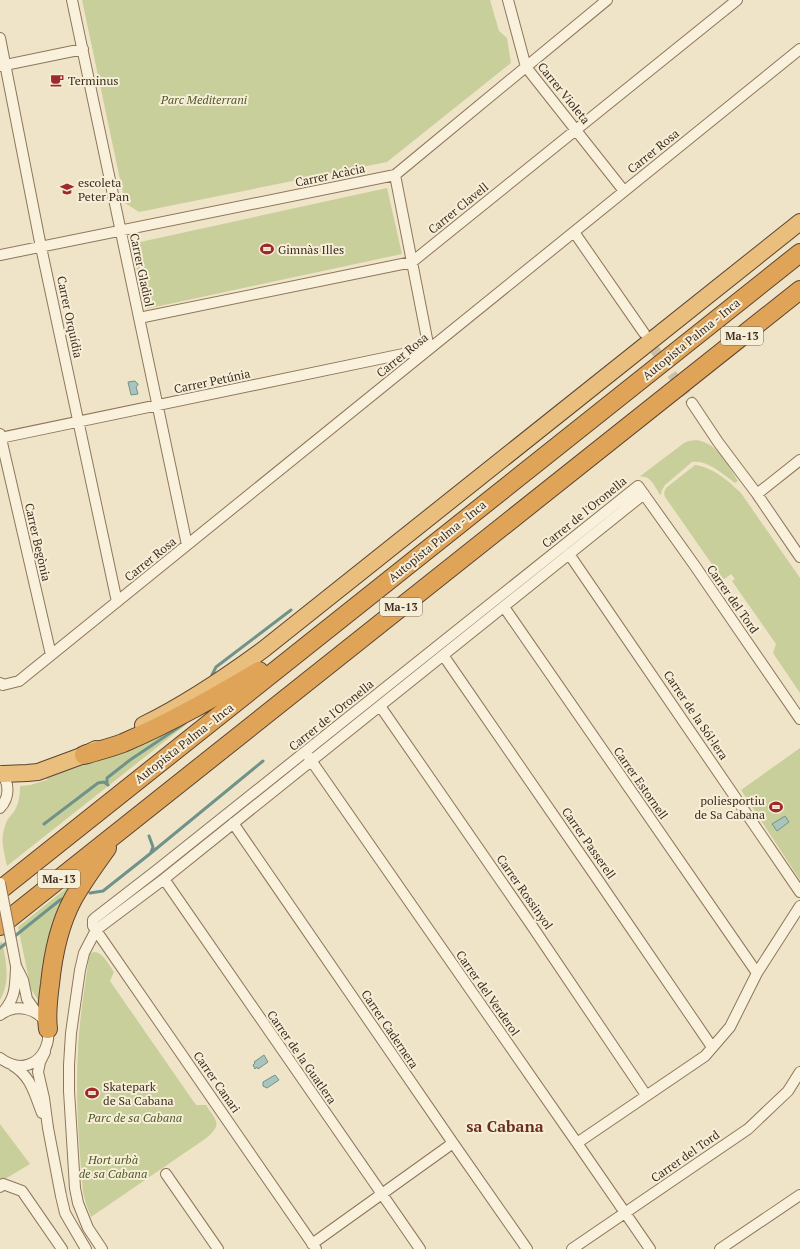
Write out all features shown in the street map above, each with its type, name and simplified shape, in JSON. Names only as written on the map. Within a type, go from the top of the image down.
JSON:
[{"type":"highway","points":[[84,755],[106,742],[152,721],[195,696],[234,671],[264,649],[800,222]]},
{"type":"highway","name":"Autopista Palma - Inca","points":[[0,890],[800,252]]},
{"type":"highway","name":"Ma-13","points":[[0,926],[800,290]]},
{"type":"highway","points":[[1,773],[27,774],[38,772],[122,743],[200,706],[315,639]]},
{"type":"highway","points":[[48,1029],[47,1014],[50,979],[60,929],[81,886],[118,832]]},
{"type":"street","name":"Carrer Gladiol","points":[[72,0],[187,545]]},
{"type":"street","name":"Carrer Violeta","points":[[508,0],[526,67],[624,191]]},
{"type":"street","name":"Carrer Acàcia","points":[[0,256],[396,175],[607,0]]},
{"type":"street","name":"Carrer Clavell","points":[[139,318],[412,262],[737,0]]},
{"type":"street","name":"Carrer Orquídia","points":[[0,38],[3,65],[117,602]]},
{"type":"street","points":[[3,65],[83,49]]},
{"type":"street","name":"Carrer Rosa","points":[[0,683],[3,685],[20,681],[800,49]]},
{"type":"street","points":[[396,175],[429,349]]},
{"type":"street","points":[[574,232],[644,333]]},
{"type":"street","name":"Carrer Petúnia","points":[[0,437],[429,349]]},
{"type":"street","points":[[692,403],[800,557]]},
{"type":"street","name":"Carrer Begònia","points":[[0,437],[51,655]]},
{"type":"street","points":[[757,494],[800,460]]},
{"type":"street","name":"Carrer de l'Oronella","points":[[638,486],[644,494],[569,554],[164,879],[96,930],[92,923],[95,918],[158,870],[638,486]]},
{"type":"street","name":"Carrer del Tord","points":[[644,494],[800,719]]},
{"type":"street","name":"Carrer de la Sól·lera","points":[[569,554],[800,892]]},
{"type":"street","name":"Carrer Estornell","points":[[504,606],[757,973]]},
{"type":"street","name":"Carrer Passerell","points":[[443,655],[712,1047]]},
{"type":"street","name":"Carrer Rossinyol","points":[[380,706],[530,923],[646,1095]]},
{"type":"street","name":"Carrer del Verderol","points":[[305,752],[650,1249]]},
{"type":"street","points":[[0,809],[6,800],[8,793],[8,785],[5,777],[1,773]]},
{"type":"street","name":"Carrer Cadernera","points":[[233,823],[527,1249]]},
{"type":"street","name":"Carrer de la Guatlera","points":[[164,879],[420,1249]]},
{"type":"street","points":[[0,883],[16,966],[14,994],[9,1005],[1,1014]]},
{"type":"street","points":[[577,1143],[705,1056],[730,1027],[757,973],[800,906]]},
{"type":"street","points":[[96,930],[84,953],[80,970],[71,1033],[69,1091],[76,1197],[88,1228],[102,1249]]},
{"type":"street","name":"Carrer Canari","points":[[96,930],[314,1246]]},
{"type":"street","points":[[16,966],[23,980],[29,1004],[45,1022],[48,1029],[48,1041],[38,1072],[65,1213],[86,1249]]},
{"type":"street","points":[[1,1014],[11,1009],[22,1008],[37,1013]]},
{"type":"street","points":[[11,1063],[22,1065],[28,1064],[40,1058],[45,1052]]},
{"type":"street","points":[[0,1058],[19,1069],[29,1081],[48,1128]]},
{"type":"street","name":"Carrer del Tord","points":[[572,1249],[748,1129],[788,1091],[800,1072]]},
{"type":"street","points":[[314,1246],[382,1194],[453,1143]]},
{"type":"street","points":[[166,1174],[218,1249]]},
{"type":"street","points":[[0,1187],[3,1184],[22,1191],[62,1249]]},
{"type":"street","points":[[720,1249],[800,1195]]},
{"type":"green space","name":"Parc Mediterrani","points":[[82,0],[490,0],[499,31],[507,38],[511,63],[387,162],[139,212],[125,203]]},
{"type":"green space","name":"Gimnàs Illes","points":[[387,188],[402,254],[146,309],[131,244]]},
{"type":"green space","points":[[696,440],[710,445],[716,450],[726,461],[738,481],[735,483],[715,468],[697,462],[692,462],[665,485],[660,495],[649,479],[646,477],[639,477],[684,443]]},
{"type":"green space","points":[[695,465],[708,469],[726,479],[741,493],[800,578],[800,693],[773,653],[776,644],[732,581],[735,579],[731,574],[723,580],[665,497],[664,493],[666,488]]},
{"type":"green space","points":[[203,711],[7,866],[3,846],[5,824],[18,803],[20,786],[47,780],[47,778],[91,762]]},
{"type":"green space","name":"poliesportiu de Sa Cabana","points":[[800,748],[800,880],[741,790]]},
{"type":"green space","points":[[74,882],[40,1003],[31,989],[18,927]]},
{"type":"green space","points":[[2,941],[7,979],[6,986],[0,1000],[0,943]]},
{"type":"green space","name":"Parc de sa Cabana","points":[[94,952],[103,956],[108,963],[114,972],[110,981],[196,1105],[206,1105],[215,1119],[216,1126],[211,1134],[205,1139],[91,1217],[83,1192],[77,1104],[77,1069],[81,1015],[89,956]]},
{"type":"green space","points":[[0,1124],[30,1164],[0,1182]]},
{"type":"water","points":[[135,381],[138,384],[136,387],[138,394],[131,395],[128,382]]},
{"type":"water","points":[[785,816],[789,822],[777,831],[772,824]]},
{"type":"water","points":[[264,1055],[268,1062],[258,1069],[257,1067],[255,1069],[253,1065],[255,1063],[254,1062]]},
{"type":"water","points":[[275,1075],[279,1080],[267,1088],[263,1086],[263,1082]]},
{"type":"waterway","points":[[212,675],[216,667],[291,610]]},
{"type":"waterway","points":[[107,783],[107,778],[130,760],[185,723]]},
{"type":"waterway","points":[[90,893],[103,891],[263,761]]},
{"type":"waterway","points":[[44,824],[98,783],[104,782],[108,785]]},
{"type":"waterway","points":[[149,836],[153,847],[151,852]]},
{"type":"waterway","points":[[0,948],[64,898]]},
{"type":"tunnel","points":[[646,337],[692,403]]},
{"type":"place","name":"Terminus","points":[[57,80]]},
{"type":"place","name":"escoleta Peter Pan","points":[[67,189]]},
{"type":"place","name":"Gimnàs Illes","points":[[267,249]]},
{"type":"place","name":"poliesportiu de Sa Cabana","points":[[776,807]]},
{"type":"place","name":"Skatepark de Sa Cabana","points":[[92,1093]]},
{"type":"district","name":"sa Cabana","points":[[505,1126]]},
{"type":"park label","name":"Hort urbà de sa Cabana","points":[[113,1166]]}]
